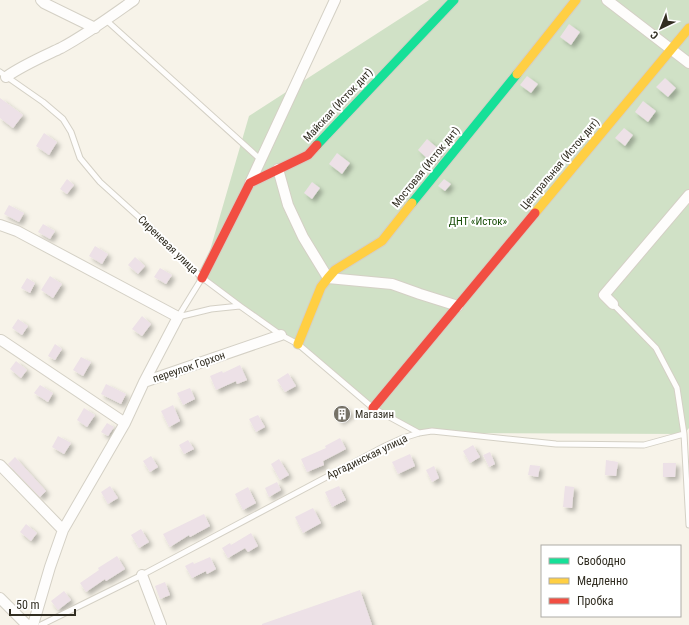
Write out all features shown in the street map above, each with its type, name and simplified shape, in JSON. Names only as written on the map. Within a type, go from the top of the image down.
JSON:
[{"type":"street","points":[[41,0],[44,3],[95,28]]},
{"type":"street","points":[[3,74],[61,48],[95,28],[134,0]]},
{"type":"street","points":[[202,278],[250,183],[335,0]]},
{"type":"street","name":"Майская (Исток днт)","points":[[250,183],[308,155],[454,0]]},
{"type":"street","name":"Мостовая (Исток днт)","points":[[298,344],[321,287],[328,278],[335,270],[382,241],[576,0]]},
{"type":"street","points":[[607,0],[689,64]]},
{"type":"street","name":"Центральная (Исток днт)","points":[[373,408],[689,28]]},
{"type":"street","points":[[278,169],[288,205],[303,237],[328,278],[392,284],[458,306]]},
{"type":"street","points":[[613,304],[604,295],[689,195]]},
{"type":"street","points":[[0,225],[17,231],[178,317],[144,382]]},
{"type":"street","name":"переулок Горхон","points":[[33,625],[50,567],[63,530],[125,422],[144,382],[281,335]]},
{"type":"street","points":[[1,340],[125,422]]},
{"type":"street","points":[[0,465],[63,530]]},
{"type":"street","points":[[142,576],[161,625]]},
{"type":"street","points":[[0,598],[27,625]]},
{"type":"lane","points":[[106,20],[261,160]]},
{"type":"lane","name":"Сиреневая улица","points":[[3,74],[43,102],[63,119],[71,132],[80,158],[100,182],[152,229],[202,278],[178,317]]},
{"type":"lane","points":[[202,278],[281,335],[298,344],[373,408],[419,433]]},
{"type":"lane","points":[[613,304],[656,348],[677,388],[684,434],[689,524]]},
{"type":"lane","points":[[178,317],[211,308],[240,306]]},
{"type":"lane","name":"Аргадинская улица","points":[[41,625],[142,576],[383,446],[419,433],[432,431],[556,444],[644,444],[684,434]]},
{"type":"green space","name":"ДНТ «Исток»","points":[[429,0],[689,0],[689,428],[684,434],[419,433],[373,408],[281,335],[202,278],[249,116]]},
{"type":"building","points":[[569,24],[580,32],[571,45],[560,37]]},
{"type":"building","points":[[527,76],[538,84],[531,93],[520,85]]},
{"type":"building","points":[[665,78],[676,88],[668,97],[656,87]]},
{"type":"building","points":[[0,98],[23,115],[13,128],[0,118]]},
{"type":"building","points":[[643,101],[656,111],[648,122],[635,112]]},
{"type":"building","points":[[624,128],[633,135],[625,146],[615,138]]},
{"type":"building","points":[[44,133],[57,142],[49,155],[36,146]]},
{"type":"building","points":[[427,139],[440,150],[430,161],[418,150]]},
{"type":"building","points":[[337,153],[350,163],[342,174],[329,164]]},
{"type":"building","points":[[67,179],[74,185],[67,194],[60,189]]},
{"type":"building","points":[[444,179],[451,184],[445,191],[438,186]]},
{"type":"building","points":[[312,182],[320,188],[312,199],[304,193]]},
{"type":"building","points":[[9,205],[24,213],[19,222],[4,214]]},
{"type":"building","points":[[43,224],[55,231],[50,239],[38,232]]},
{"type":"building","points":[[95,246],[108,254],[102,264],[89,256]]},
{"type":"building","points":[[135,257],[145,266],[138,274],[128,265]]},
{"type":"building","points":[[160,268],[172,275],[166,284],[154,277]]},
{"type":"building","points":[[50,276],[62,284],[53,298],[41,290]]},
{"type":"building","points":[[27,278],[35,283],[30,293],[21,288]]},
{"type":"building","points":[[142,316],[151,324],[142,336],[132,329]]},
{"type":"building","points":[[18,319],[28,326],[22,335],[12,328]]},
{"type":"building","points":[[55,344],[62,349],[55,360],[48,356]]},
{"type":"building","points":[[81,357],[91,362],[83,376],[73,370]]},
{"type":"building","points":[[16,361],[27,370],[21,378],[10,369]]},
{"type":"building","points":[[240,365],[247,380],[237,384],[236,381],[216,390],[210,376],[222,371],[223,373]]},
{"type":"building","points":[[288,373],[296,386],[285,392],[277,380]]},
{"type":"building","points":[[106,384],[126,394],[121,404],[101,394]]},
{"type":"building","points":[[40,385],[53,393],[48,402],[34,393]]},
{"type":"building","points":[[190,388],[195,399],[183,405],[177,393]]},
{"type":"building","points":[[173,405],[180,421],[169,427],[161,411]]},
{"type":"building","name":"Магазин","points":[[345,405],[351,414],[340,422],[334,413]]},
{"type":"building","points":[[84,408],[95,415],[87,427],[77,420]]},
{"type":"building","points":[[258,415],[265,427],[256,432],[249,419]]},
{"type":"building","points":[[107,423],[114,427],[108,436],[101,432]]},
{"type":"building","points":[[58,436],[71,443],[64,454],[52,447]]},
{"type":"building","points":[[340,438],[346,449],[323,461],[324,465],[307,472],[301,459],[326,448],[325,446]]},
{"type":"building","points":[[188,440],[194,449],[184,454],[179,445]]},
{"type":"building","points":[[473,445],[480,457],[470,463],[463,451]]},
{"type":"building","points":[[490,452],[495,464],[489,467],[483,455]]},
{"type":"building","points":[[410,454],[415,466],[398,474],[392,462]]},
{"type":"building","points":[[151,456],[158,467],[150,472],[143,461]]},
{"type":"building","points":[[15,457],[46,491],[40,497],[8,464]]},
{"type":"building","points":[[279,459],[289,475],[280,480],[271,464]]},
{"type":"building","points":[[606,460],[618,462],[616,476],[605,475]]},
{"type":"building","points":[[663,463],[676,463],[675,477],[663,477]]},
{"type":"building","points":[[530,465],[540,466],[538,477],[528,475]]},
{"type":"building","points":[[434,466],[439,478],[432,482],[426,470]]},
{"type":"building","points":[[277,482],[281,490],[269,497],[265,488]]},
{"type":"building","points":[[110,486],[118,498],[108,504],[101,492]]},
{"type":"building","points":[[339,486],[346,500],[332,507],[325,492]]},
{"type":"building","points":[[565,486],[574,487],[572,508],[563,507]]},
{"type":"building","points":[[248,487],[256,503],[243,510],[235,494]]},
{"type":"building","points":[[313,508],[321,523],[303,533],[295,517]]},
{"type":"building","points":[[204,514],[210,526],[190,537],[189,535],[170,547],[163,534]]},
{"type":"building","points":[[26,524],[37,533],[31,541],[20,532]]},
{"type":"building","points":[[141,529],[149,542],[139,548],[131,535]]},
{"type":"building","points":[[251,533],[258,546],[248,552],[245,548],[228,558],[222,548],[230,543],[231,545]]},
{"type":"building","points":[[117,556],[125,569],[106,581],[105,579],[86,592],[80,583],[99,570],[98,568]]},
{"type":"building","points":[[210,557],[216,569],[207,574],[206,571],[192,578],[185,566]]},
{"type":"building","points":[[165,582],[170,595],[160,599],[155,586]]},
{"type":"building","points":[[360,590],[372,625],[262,625],[262,624]]},
{"type":"building","points":[[64,591],[71,600],[58,610],[51,601]]},
{"type":"traffic: fast","points":[[317,145],[454,0]]},
{"type":"traffic: fast","points":[[412,203],[517,74]]},
{"type":"traffic: slow","points":[[517,74],[576,0]]},
{"type":"traffic: slow","points":[[535,213],[689,28]]},
{"type":"traffic: slow","points":[[298,344],[321,287],[328,278],[335,270],[382,241],[412,203]]},
{"type":"traffic: jam","points":[[202,278],[250,183],[308,155],[317,145]]},
{"type":"traffic: jam","points":[[373,408],[535,213]]},
{"type":"place","name":"Магазин","points":[[342,414]]}]
